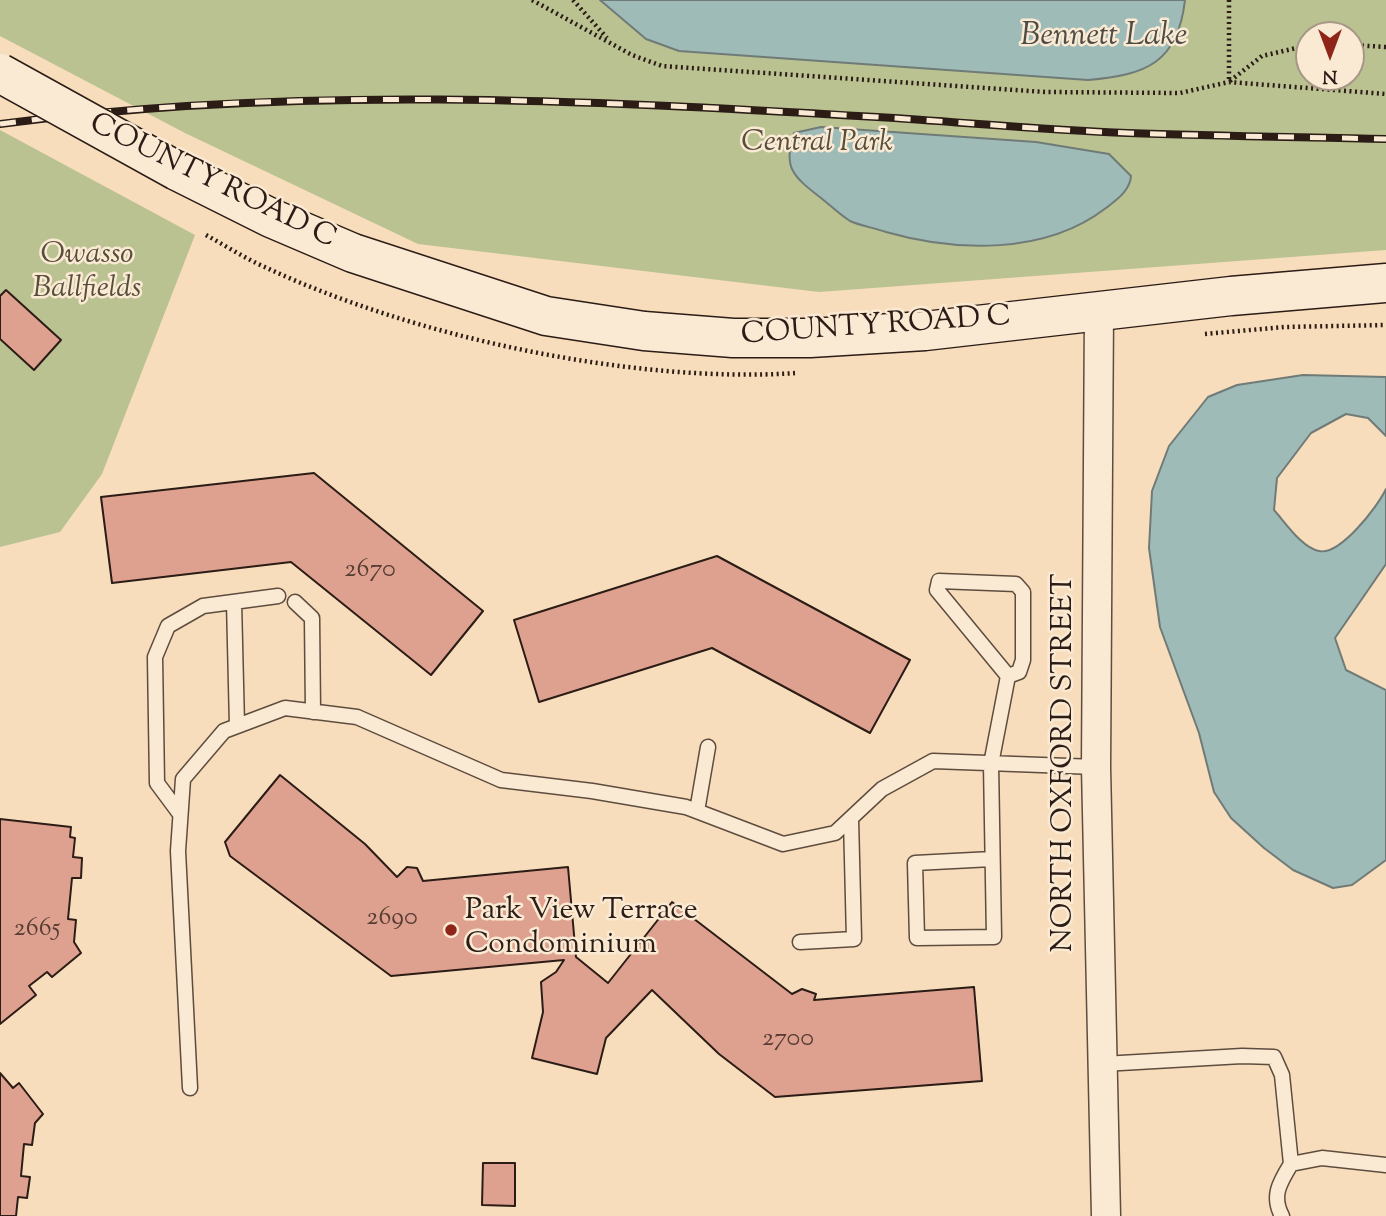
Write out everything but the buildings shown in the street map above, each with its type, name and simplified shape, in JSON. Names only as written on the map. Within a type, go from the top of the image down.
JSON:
[{"type":"main road","name":"COUNTY ROAD C","points":[[0,73],[177,171],[271,218],[353,253],[546,316],[583,322],[644,331],[733,338],[810,338],[925,331],[1100,310],[1386,284]]},
{"type":"street","name":"NORTH OXFORD STREET","points":[[1100,310],[1096,767],[1106,1216]]},
{"type":"lane","points":[[939,581],[1016,584],[1020,587],[1023,592],[1023,660],[1019,672],[1008,676],[937,590],[939,581]]},
{"type":"lane","points":[[180,814],[157,783],[155,657],[167,626],[203,606],[278,596]]},
{"type":"lane","points":[[234,602],[237,726]]},
{"type":"lane","points":[[295,602],[312,618],[313,712]]},
{"type":"lane","points":[[992,859],[915,863],[916,938],[993,937],[991,764],[1008,676]]},
{"type":"lane","points":[[190,1088],[178,851],[183,779],[223,731],[285,708],[357,717],[500,780],[592,791],[697,811],[783,844],[835,833],[882,789],[933,761],[1096,767]]},
{"type":"lane","points":[[697,811],[708,747]]},
{"type":"lane","points":[[800,942],[854,939],[851,819]]},
{"type":"lane","points":[[1103,1064],[1242,1056],[1274,1058],[1282,1074],[1291,1164],[1279,1185],[1275,1204],[1282,1216]]},
{"type":"lane","points":[[1291,1164],[1322,1158],[1386,1165]]},
{"type":"path","points":[[532,0],[610,42],[662,66],[806,78],[910,81],[1045,92],[1180,93],[1229,82],[1386,94]]},
{"type":"path","points":[[573,0],[610,42]]},
{"type":"path","points":[[1229,0],[1229,82]]},
{"type":"path","points":[[1365,46],[1386,47]]},
{"type":"path","points":[[1229,82],[1262,56],[1295,48]]},
{"type":"green space","name":"Central Park","points":[[0,0],[1386,0],[1386,250],[819,292],[418,244],[185,133],[0,36]]},
{"type":"green space","name":"Owasso Ballfields","points":[[0,130],[195,235],[102,474],[60,532],[0,547]]},
{"type":"water","name":"Bennett Lake","points":[[600,0],[1185,0],[1175,38],[1167,52],[1156,62],[1127,74],[1088,80],[679,51],[646,39]]},
{"type":"water","points":[[821,127],[1036,142],[1109,154],[1131,176],[1125,191],[1106,208],[1082,223],[1056,234],[1028,242],[999,245],[970,246],[913,239],[850,221],[797,177],[789,155],[794,133]]},
{"type":"water","points":[[1303,375],[1386,377],[1386,436],[1368,418],[1346,414],[1311,433],[1277,478],[1274,510],[1300,540],[1319,551],[1337,546],[1347,538],[1375,507],[1386,489],[1386,564],[1335,638],[1346,670],[1386,690],[1386,860],[1352,885],[1333,888],[1293,870],[1264,848],[1231,818],[1214,792],[1199,733],[1160,627],[1149,548],[1152,491],[1169,446],[1208,397],[1237,385]]},
{"type":"railway","points":[[0,124],[218,104],[328,100],[548,101],[877,117],[1128,133],[1386,139]]},
{"type":"place","name":"Park View Terrace Condominium","points":[[451,930]]}]
